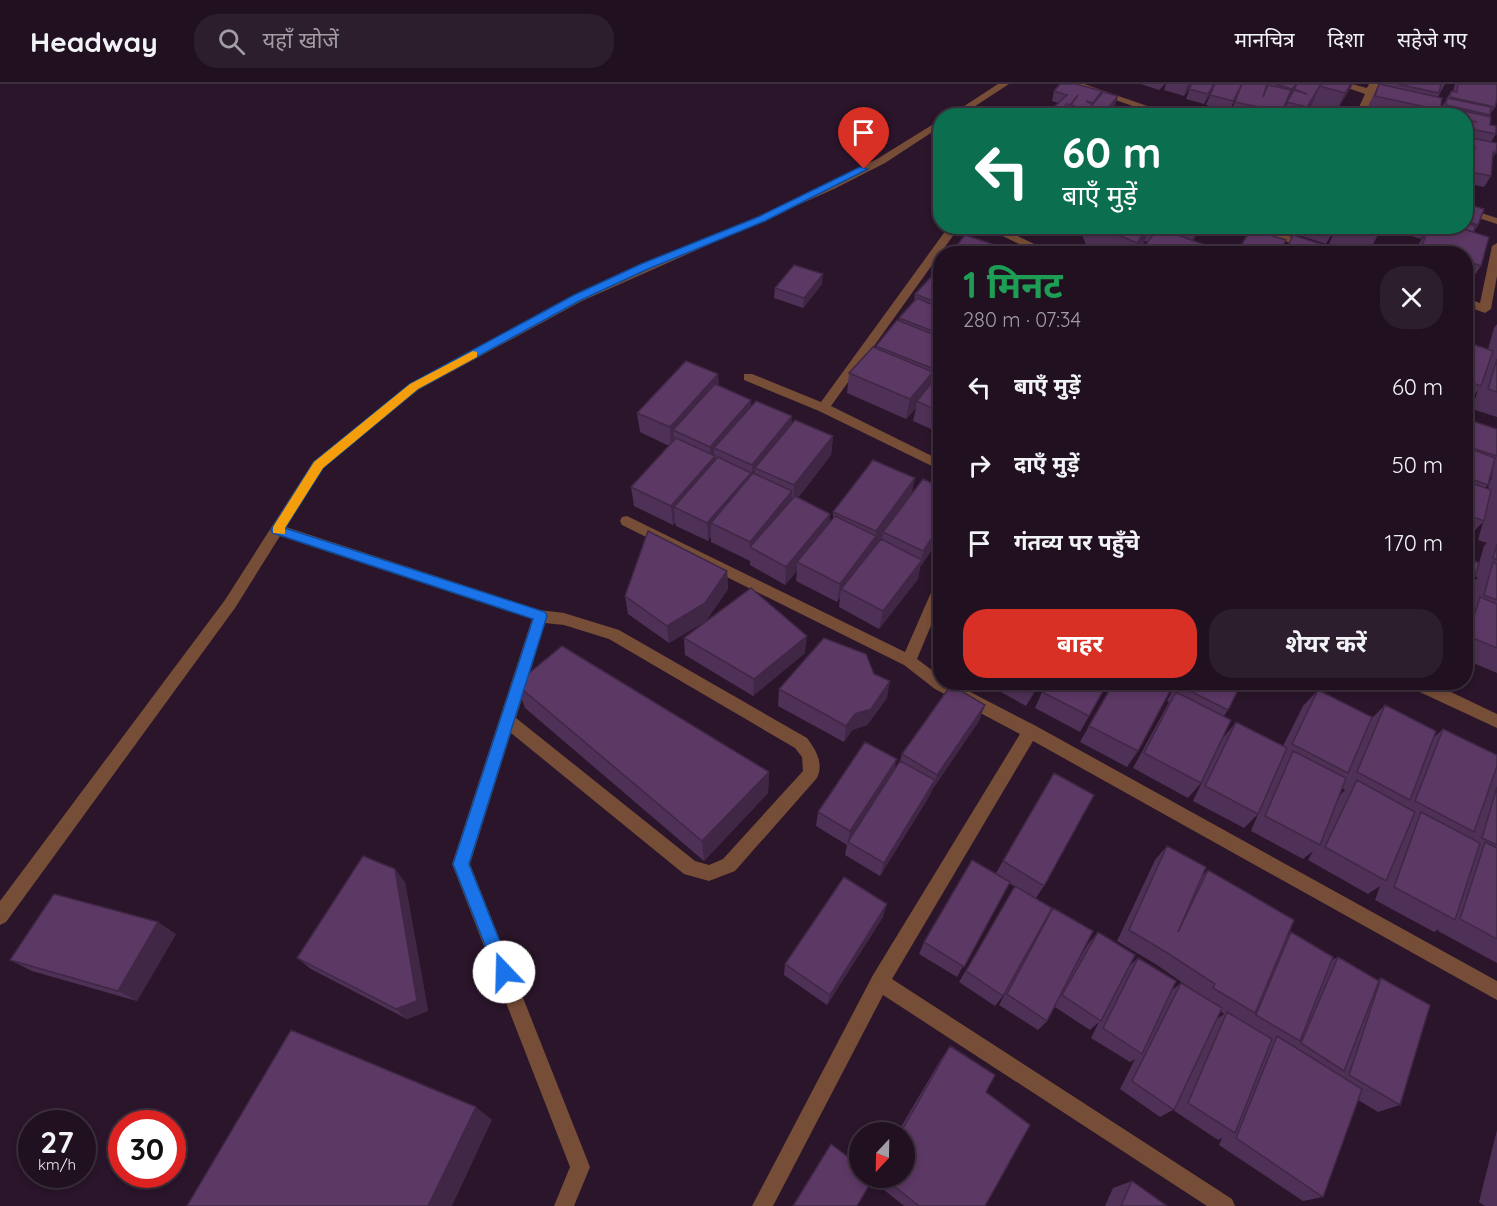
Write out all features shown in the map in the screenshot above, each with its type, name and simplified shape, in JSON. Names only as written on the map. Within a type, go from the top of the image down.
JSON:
[{"type":"street","points":[[966,108],[1004,84]]},
{"type":"street","points":[[1075,84],[1148,108]]},
{"type":"street","points":[[1341,84],[1372,88],[1363,108]]},
{"type":"street","points":[[0,916],[230,604],[318,465],[414,387],[578,298],[644,267],[762,219],[830,187],[881,161],[933,128]]},
{"type":"street","points":[[1473,213],[1497,221]]},
{"type":"street","points":[[1005,234],[1032,246]]},
{"type":"street","points":[[1275,234],[1307,246]]},
{"type":"street","points":[[1485,309],[1497,246]]},
{"type":"street","points":[[823,408],[933,256]]},
{"type":"street","points":[[1473,305],[1497,313]]},
{"type":"street","points":[[748,378],[823,408],[933,462]]},
{"type":"street","points":[[627,521],[909,661],[933,679]]},
{"type":"street","points":[[277,530],[540,616],[564,619],[624,640],[801,743],[810,755],[812,773],[729,865],[709,873],[690,867],[507,720]]},
{"type":"street","points":[[909,661],[933,604]]},
{"type":"street","points":[[540,616],[461,864],[580,1167],[564,1206]]},
{"type":"street","points":[[951,690],[1030,731],[1497,991]]},
{"type":"street","points":[[1431,690],[1497,721]]},
{"type":"street","points":[[762,1206],[880,982],[1030,731]]},
{"type":"street","points":[[880,982],[1225,1206]]},
{"type":"building","points":[[1060,84],[1076,84],[1102,91],[1093,103],[1086,101],[1092,104],[1089,108],[1071,105],[1078,95],[1070,105],[1067,104],[1064,108],[1053,108],[1067,95],[1054,91]]},
{"type":"building","points":[[1192,84],[1214,84],[1208,94],[1189,89]]},
{"type":"building","points":[[1215,84],[1242,84],[1233,101],[1210,95]]},
{"type":"building","points":[[1242,84],[1267,84],[1263,97],[1268,85],[1291,90],[1284,108],[1258,108],[1235,102]]},
{"type":"building","points":[[1275,84],[1296,84],[1292,89]]},
{"type":"building","points":[[1297,84],[1321,84],[1307,107],[1287,102],[1294,90],[1307,94],[1294,89]]},
{"type":"building","points":[[1321,84],[1351,84],[1345,93],[1320,86]]},
{"type":"building","points":[[1379,84],[1442,98],[1440,108],[1431,108],[1375,96]]},
{"type":"building","points":[[1397,84],[1441,84],[1439,93]]},
{"type":"building","points":[[1458,84],[1497,84],[1495,107],[1450,97],[1451,91],[1457,92]]},
{"type":"building","points":[[1103,92],[1118,96],[1109,108],[1090,108]]},
{"type":"building","points":[[1447,98],[1491,107],[1490,115],[1473,111],[1473,108],[1446,105]]},
{"type":"building","points":[[1067,104],[1080,108],[1063,108]]},
{"type":"building","points":[[1473,113],[1491,117],[1490,125],[1496,126],[1496,134],[1473,129]]},
{"type":"building","points":[[1473,138],[1497,143],[1496,153],[1493,152],[1491,176],[1473,172],[1473,148],[1476,148],[1473,147]]},
{"type":"building","points":[[1473,206],[1484,209],[1478,225],[1473,223]]},
{"type":"building","points":[[1473,232],[1489,237],[1481,266],[1473,263],[1473,246],[1422,246],[1427,234],[1473,234]]},
{"type":"building","points":[[1116,234],[1143,234],[1137,243]]},
{"type":"building","points":[[1154,234],[1175,234],[1208,246],[1145,246]]},
{"type":"building","points":[[1248,234],[1267,234],[1286,240],[1283,246],[1241,246]]},
{"type":"building","points":[[965,235],[998,246],[956,246]]},
{"type":"building","points":[[1293,235],[1327,246],[1288,246]]},
{"type":"building","points":[[794,265],[823,274],[804,298],[775,288]]},
{"type":"building","points":[[932,276],[933,276],[933,301],[915,294]]},
{"type":"building","points":[[917,298],[933,305],[933,331],[899,318]]},
{"type":"building","points":[[897,320],[933,334],[933,369],[876,346]]},
{"type":"building","points":[[1473,344],[1493,351],[1481,386],[1473,383]]},
{"type":"building","points":[[873,347],[933,372],[910,399],[849,373]]},
{"type":"building","points":[[1497,359],[1497,392],[1488,389]]},
{"type":"building","points":[[686,361],[718,374],[670,427],[637,413]]},
{"type":"building","points":[[933,381],[933,409],[917,401]]},
{"type":"building","points":[[715,384],[751,400],[710,447],[673,430]]},
{"type":"building","points":[[756,401],[792,416],[752,465],[714,448]]},
{"type":"building","points":[[795,420],[833,436],[794,485],[755,468]]},
{"type":"building","points":[[1473,421],[1497,429],[1497,456],[1473,448]]},
{"type":"building","points":[[676,438],[715,456],[671,506],[631,487]]},
{"type":"building","points":[[1473,450],[1495,458],[1488,485],[1473,480]]},
{"type":"building","points":[[718,457],[751,473],[707,523],[674,507]]},
{"type":"building","points":[[873,460],[915,478],[876,531],[833,512]]},
{"type":"building","points":[[753,473],[792,491],[750,542],[711,523]]},
{"type":"building","points":[[923,479],[933,484],[933,536],[923,551],[883,532]]},
{"type":"building","points":[[1473,484],[1491,490],[1484,521],[1473,517]]},
{"type":"building","points":[[795,496],[830,514],[786,567],[750,547]]},
{"type":"building","points":[[835,516],[876,536],[840,584],[797,562]]},
{"type":"building","points":[[648,531],[727,571],[705,603],[667,626],[625,596]]},
{"type":"building","points":[[881,539],[922,560],[883,611],[841,589]]},
{"type":"building","points":[[1497,544],[1497,560],[1493,558]]},
{"type":"building","points":[[1473,560],[1479,563],[1473,582]]},
{"type":"building","points":[[1493,562],[1497,564],[1497,600],[1484,595]]},
{"type":"building","points":[[751,588],[807,636],[754,679],[684,638]]},
{"type":"building","points":[[1480,597],[1497,604],[1497,648],[1473,638],[1473,620]]},
{"type":"building","points":[[824,638],[866,654],[874,674],[890,681],[871,709],[855,714],[846,726],[779,689]]},
{"type":"building","points":[[562,646],[769,772],[702,841],[516,684]]},
{"type":"building","points":[[947,690],[960,690],[985,705],[937,775],[902,754]]},
{"type":"building","points":[[1043,690],[1104,690],[1089,716],[1042,692]]},
{"type":"building","points":[[1109,690],[1170,690],[1138,751],[1089,726]]},
{"type":"building","points":[[1188,690],[1238,690],[1228,710]]},
{"type":"building","points":[[1318,690],[1372,717],[1348,773],[1292,744]]},
{"type":"building","points":[[1176,692],[1231,720],[1201,783],[1144,753]]},
{"type":"building","points":[[1385,705],[1436,731],[1410,800],[1357,772]]},
{"type":"building","points":[[1236,722],[1287,748],[1258,814],[1205,786]]},
{"type":"building","points":[[1443,729],[1497,755],[1497,766],[1474,832],[1415,801]]},
{"type":"building","points":[[865,742],[897,759],[850,831],[818,812]]},
{"type":"building","points":[[1293,751],[1346,778],[1320,845],[1265,816]]},
{"type":"building","points":[[900,761],[935,780],[884,863],[848,842]]},
{"type":"building","points":[[1054,773],[1094,795],[1044,886],[1003,861]]},
{"type":"building","points":[[1357,780],[1415,812],[1386,881],[1325,847]]},
{"type":"building","points":[[1497,787],[1497,845],[1482,838]]},
{"type":"building","points":[[1421,812],[1480,843],[1455,920],[1394,887]]},
{"type":"building","points":[[1485,842],[1497,848],[1497,939],[1460,919]]},
{"type":"building","points":[[1167,846],[1206,867],[1178,932],[1208,870],[1294,920],[1255,1013],[1213,988],[1215,984],[1129,930]]},
{"type":"building","points":[[363,856],[395,869],[417,1001],[396,1009],[297,958]]},
{"type":"building","points":[[972,860],[1010,882],[964,967],[924,942]]},
{"type":"building","points":[[844,877],[887,904],[830,995],[785,964]]},
{"type":"building","points":[[1015,886],[1052,908],[1003,996],[966,971]]},
{"type":"building","points":[[54,894],[158,922],[118,991],[10,960]]},
{"type":"building","points":[[1053,908],[1093,931],[1047,1021],[1007,994]]},
{"type":"building","points":[[1098,932],[1135,955],[1101,1021],[1062,995]]},
{"type":"building","points":[[1291,932],[1333,957],[1300,1041],[1256,1015]]},
{"type":"building","points":[[1338,957],[1379,981],[1344,1071],[1301,1043]]},
{"type":"building","points":[[1138,958],[1176,981],[1142,1054],[1103,1028]]},
{"type":"building","points":[[1381,978],[1430,1005],[1400,1105],[1349,1075]]},
{"type":"building","points":[[1181,983],[1222,1008],[1174,1110],[1132,1081]]},
{"type":"building","points":[[1227,1012],[1272,1039],[1235,1133],[1188,1103]]},
{"type":"building","points":[[291,1030],[476,1107],[428,1206],[187,1206]]},
{"type":"building","points":[[1277,1036],[1362,1089],[1323,1197],[1236,1138]]},
{"type":"building","points":[[950,1046],[995,1075],[986,1092],[1030,1125],[985,1206],[919,1206],[896,1188],[915,1188],[915,1122],[907,1122]]},
{"type":"building","points":[[831,1144],[849,1158],[849,1188],[867,1188],[857,1206],[793,1206]]},
{"type":"building","points":[[1132,1181],[1167,1206],[1121,1206]]},
{"type":"slow traffic","points":[[281,531],[277,530],[318,465],[414,387],[473,355]]},
{"type":"route","points":[[504,972],[461,864],[540,616],[277,530],[318,465],[414,387],[578,298],[644,267],[762,219],[864,169]]}]
